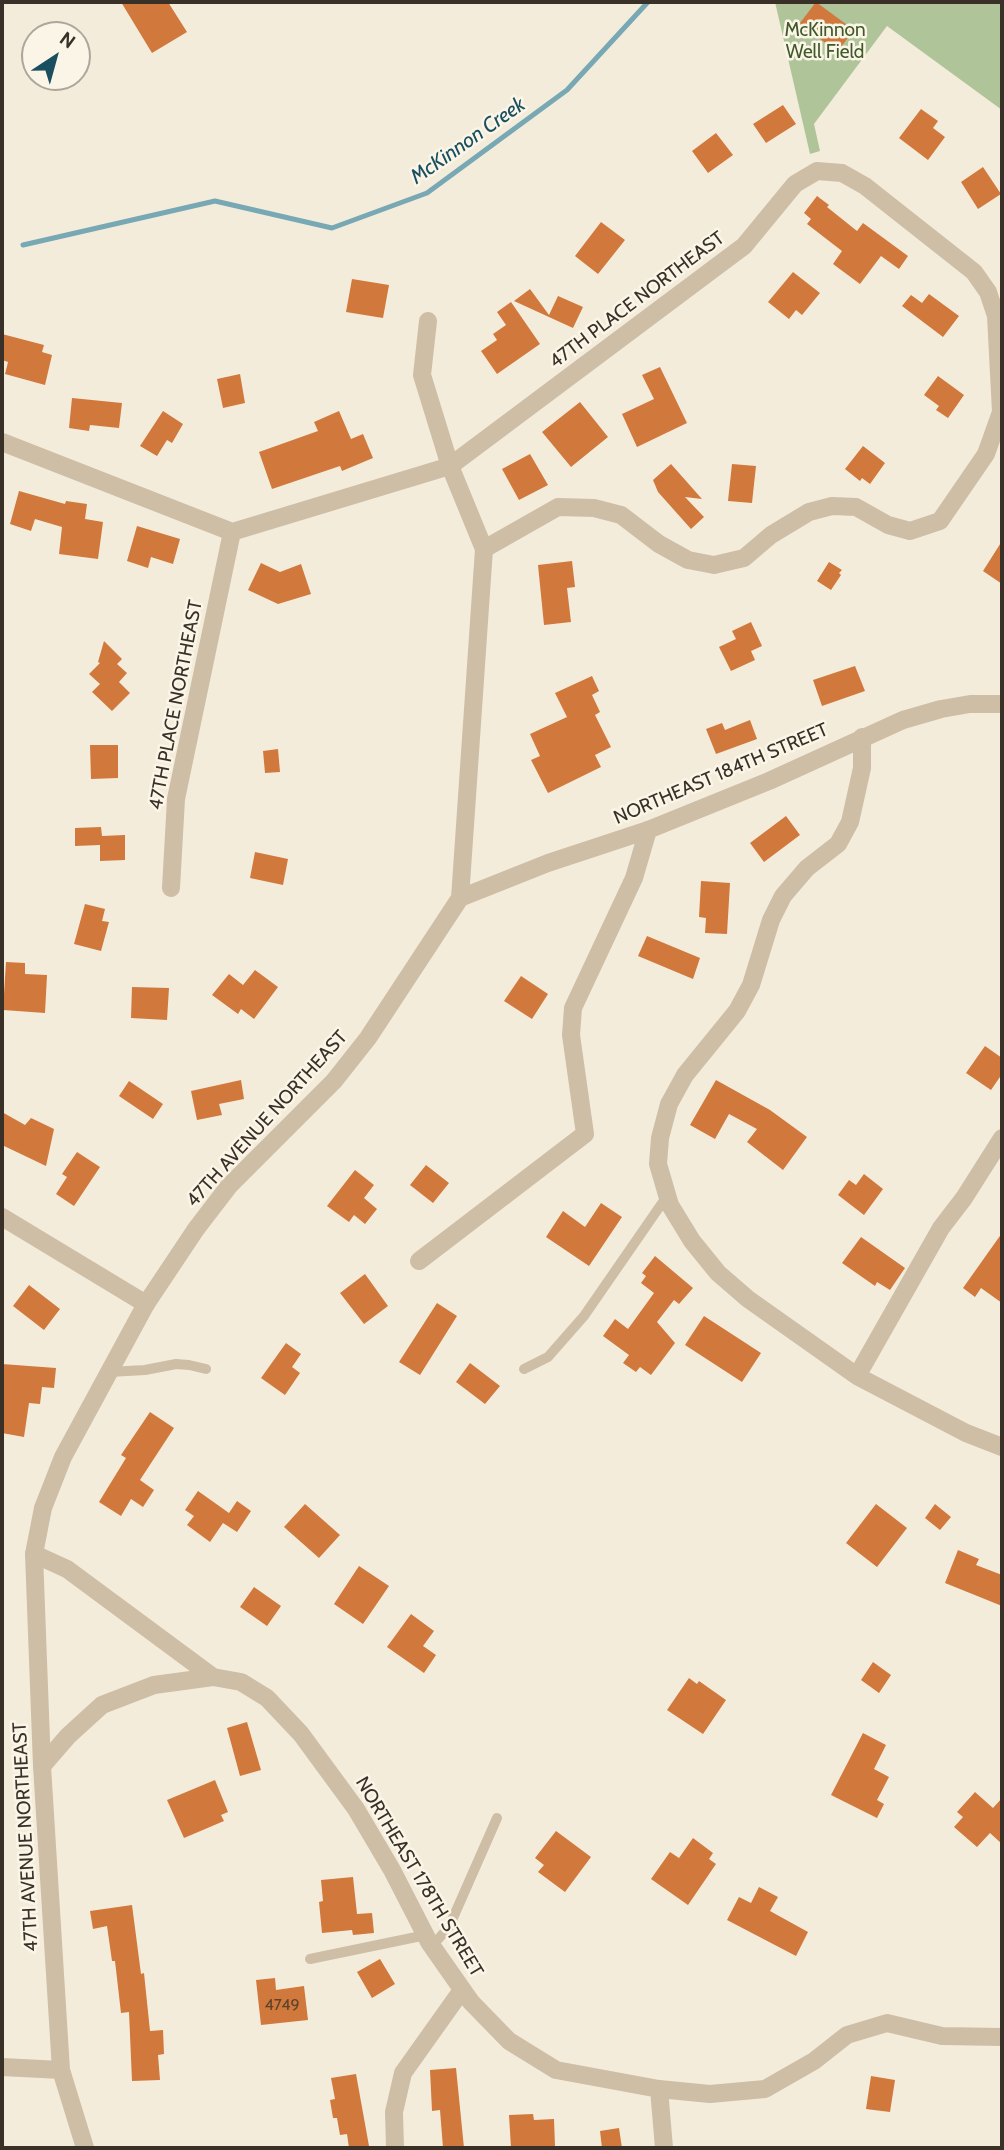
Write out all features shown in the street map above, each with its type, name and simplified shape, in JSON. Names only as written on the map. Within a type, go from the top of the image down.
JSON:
[{"type":"street","name":"47TH PLACE NORTHEAST","points":[[171,888],[176,799],[232,532],[450,466],[744,246],[795,184],[817,171],[842,173],[865,186],[974,272],[988,292],[996,316],[1001,412],[986,454],[940,521],[910,531],[888,525],[856,508],[832,506],[809,512],[771,535],[744,558],[715,565],[688,560],[659,544],[621,515],[594,508],[558,507],[484,549]]},
{"type":"street","name":"47TH AVENUE NORTHEAST","points":[[85,2148],[61,2070],[42,1766],[34,1554],[43,1508],[63,1457],[146,1304],[196,1229],[229,1186],[334,1081],[359,1049],[460,898],[484,549],[450,466],[422,375],[428,321]]},
{"type":"street","points":[[2,442],[232,532]]},
{"type":"street","name":"NORTHEAST 184TH STREET","points":[[460,898],[548,863],[648,830],[769,781],[903,720],[970,704],[1002,704]]},
{"type":"street","points":[[862,737],[862,768],[850,822],[838,844],[807,868],[783,896],[768,930],[751,985],[737,1011],[685,1075],[669,1104],[660,1138],[658,1164],[670,1205],[692,1241],[718,1273],[747,1299],[858,1376],[966,1433],[1002,1447]]},
{"type":"street","points":[[419,1261],[585,1134],[571,1034],[573,1008],[634,878],[648,830]]},
{"type":"street","points":[[858,1376],[941,1228],[964,1198],[1002,1138]]},
{"type":"street","points":[[2,1217],[146,1304]]},
{"type":"street","name":"NORTHEAST 178TH STREET","points":[[34,1554],[67,1569],[213,1677]]},
{"type":"street","name":"NORTHEAST 178TH STREET","points":[[42,1766],[68,1736],[102,1705],[154,1685],[213,1677],[241,1682],[267,1698],[301,1734],[356,1809],[429,1941],[471,2002],[509,2041],[556,2070],[659,2089],[710,2094],[765,2088],[807,2066],[847,2035],[887,2023],[943,2036],[1002,2037]]},
{"type":"street","points":[[395,2148],[394,2112],[403,2073],[462,1990]]},
{"type":"street","points":[[2,2067],[61,2070]]},
{"type":"street","points":[[659,2089],[664,2148]]},
{"type":"lane","points":[[524,1369],[548,1357],[584,1316],[667,1196]]},
{"type":"lane","points":[[109,1372],[145,1370],[176,1364],[206,1369]]},
{"type":"lane","points":[[310,1959],[429,1941],[449,1927],[497,1818]]},
{"type":"green space","name":"McKinnon Well Field","points":[[775,2],[1002,2],[1002,110],[887,26],[814,124],[820,151],[810,154]]},
{"type":"building","points":[[121,2],[168,2],[187,32],[152,53]]},
{"type":"building","points":[[816,2],[854,30],[837,52],[800,23]]},
{"type":"building","points":[[783,105],[796,124],[766,143],[753,124]]},
{"type":"building","points":[[921,109],[938,121],[933,128],[945,137],[928,160],[899,138]]},
{"type":"building","points":[[716,133],[733,155],[708,173],[692,151]]},
{"type":"building","points":[[983,167],[1001,194],[978,209],[961,182]]},
{"type":"building","points":[[817,196],[857,231],[863,223],[908,256],[899,269],[881,256],[860,284],[833,264],[842,251],[807,224],[811,219],[804,213]]},
{"type":"building","points":[[601,222],[625,240],[598,274],[575,256]]},
{"type":"building","points":[[793,272],[820,293],[802,315],[796,310],[789,319],[768,302]]},
{"type":"building","points":[[352,279],[389,285],[383,318],[346,312]]},
{"type":"building","points":[[530,289],[549,315],[558,296],[583,307],[573,328],[514,301]]},
{"type":"building","points":[[929,294],[959,316],[943,337],[902,306],[911,295],[922,303]]},
{"type":"building","points":[[511,302],[540,344],[497,374],[481,351],[497,340],[493,334],[506,325],[497,312]]},
{"type":"building","points":[[2,334],[44,345],[42,352],[52,355],[45,385],[5,374],[8,362],[2,360]]},
{"type":"building","points":[[660,367],[687,423],[637,447],[622,414],[654,399],[642,375]]},
{"type":"building","points":[[240,374],[245,403],[223,408],[217,379]]},
{"type":"building","points":[[938,376],[964,395],[948,418],[936,410],[939,406],[924,395]]},
{"type":"building","points":[[72,398],[122,403],[119,428],[90,425],[89,431],[69,428]]},
{"type":"building","points":[[580,402],[608,437],[571,467],[542,432]]},
{"type":"building","points":[[163,411],[183,424],[172,443],[167,440],[157,456],[140,446]]},
{"type":"building","points":[[339,411],[351,439],[363,434],[373,458],[342,471],[340,466],[272,489],[259,452],[318,431],[314,422]]},
{"type":"building","points":[[863,446],[885,463],[870,484],[862,478],[860,481],[845,469]]},
{"type":"building","points":[[530,454],[548,485],[519,500],[502,469]]},
{"type":"building","points":[[671,464],[702,499],[685,497],[704,517],[691,529],[658,492],[653,480]]},
{"type":"building","points":[[732,464],[756,466],[752,503],[728,501]]},
{"type":"building","points":[[19,491],[65,504],[66,501],[87,504],[85,519],[103,522],[98,559],[59,554],[62,527],[35,519],[31,531],[10,524]]},
{"type":"building","points":[[137,526],[180,539],[173,564],[151,557],[148,568],[127,561]]},
{"type":"building","points":[[1002,541],[1002,584],[983,571]]},
{"type":"building","points":[[572,561],[575,587],[567,588],[571,622],[544,625],[538,565]]},
{"type":"building","points":[[829,562],[842,570],[831,590],[817,581]]},
{"type":"building","points":[[261,563],[280,572],[301,564],[311,594],[278,604],[248,590]]},
{"type":"building","points":[[751,622],[762,646],[751,651],[755,660],[731,671],[719,647],[736,639],[732,631]]},
{"type":"building","points":[[104,641],[122,659],[117,664],[127,673],[119,682],[130,693],[112,711],[92,692],[100,684],[89,674],[100,663],[98,662]]},
{"type":"building","points":[[855,666],[865,691],[822,706],[813,680]]},
{"type":"building","points":[[592,676],[599,691],[592,695],[600,712],[595,715],[611,747],[595,755],[601,767],[548,793],[531,760],[540,756],[530,734],[567,717],[555,693]]},
{"type":"building","points":[[750,720],[757,739],[716,754],[706,729],[722,723],[725,730]]},
{"type":"building","points":[[90,745],[118,745],[118,778],[91,779]]},
{"type":"building","points":[[278,749],[280,772],[265,773],[263,751]]},
{"type":"building","points":[[786,816],[800,835],[764,862],[750,843]]},
{"type":"building","points":[[101,827],[102,836],[125,835],[125,860],[100,861],[100,845],[75,846],[75,828]]},
{"type":"building","points":[[255,852],[288,859],[283,885],[250,878]]},
{"type":"building","points":[[701,881],[730,883],[727,934],[705,933],[706,918],[699,917]]},
{"type":"building","points":[[85,904],[105,909],[102,921],[109,922],[101,951],[74,944]]},
{"type":"building","points":[[647,936],[700,958],[693,979],[638,956]]},
{"type":"building","points":[[6,962],[25,963],[25,974],[47,975],[45,1013],[3,1010]]},
{"type":"building","points":[[255,970],[278,987],[254,1019],[241,1009],[238,1014],[212,995],[229,974],[243,985]]},
{"type":"building","points":[[521,976],[548,994],[532,1019],[504,1001]]},
{"type":"building","points":[[132,987],[169,988],[167,1020],[131,1018]]},
{"type":"building","points":[[985,1046],[1002,1058],[1002,1074],[991,1090],[966,1073]]},
{"type":"building","points":[[241,1080],[244,1099],[219,1104],[222,1115],[197,1120],[191,1091]]},
{"type":"building","points":[[716,1080],[770,1110],[807,1137],[783,1170],[747,1142],[757,1129],[729,1114],[715,1139],[690,1125]]},
{"type":"building","points":[[129,1081],[163,1104],[153,1119],[119,1096]]},
{"type":"building","points":[[2,1112],[25,1125],[31,1118],[54,1129],[46,1166],[2,1145]]},
{"type":"building","points":[[77,1152],[100,1167],[74,1206],[56,1194],[67,1177],[62,1174]]},
{"type":"building","points":[[426,1165],[449,1183],[433,1203],[410,1185]]},
{"type":"building","points":[[355,1170],[374,1185],[364,1198],[377,1209],[365,1224],[354,1215],[349,1222],[327,1206]]},
{"type":"building","points":[[864,1174],[883,1189],[864,1215],[838,1195],[849,1180],[856,1185]]},
{"type":"building","points":[[601,1203],[622,1217],[589,1266],[546,1237],[563,1211],[585,1227]]},
{"type":"building","points":[[1002,1233],[1002,1303],[981,1288],[975,1297],[963,1288]]},
{"type":"building","points":[[861,1237],[905,1268],[890,1290],[877,1282],[875,1286],[842,1263]]},
{"type":"building","points":[[655,1256],[693,1288],[679,1304],[674,1300],[657,1322],[675,1343],[651,1375],[640,1367],[636,1372],[623,1363],[629,1355],[603,1336],[615,1319],[628,1329],[654,1293],[641,1283],[646,1276],[642,1273]]},
{"type":"building","points":[[365,1274],[388,1306],[364,1324],[340,1293]]},
{"type":"building","points":[[29,1285],[60,1309],[44,1330],[13,1306]]},
{"type":"building","points":[[437,1303],[457,1316],[420,1375],[399,1362]]},
{"type":"building","points":[[704,1316],[761,1353],[742,1382],[685,1345]]},
{"type":"building","points":[[286,1343],[301,1354],[292,1367],[300,1373],[285,1395],[261,1378]]},
{"type":"building","points":[[470,1363],[500,1386],[485,1404],[456,1382]]},
{"type":"building","points":[[2,1364],[56,1368],[54,1388],[42,1387],[40,1404],[29,1403],[24,1437],[2,1433]]},
{"type":"building","points":[[150,1412],[174,1428],[140,1480],[154,1490],[143,1507],[131,1499],[121,1516],[99,1502],[126,1458],[121,1455]]},
{"type":"building","points":[[198,1491],[229,1513],[237,1501],[251,1511],[237,1532],[223,1523],[210,1542],[187,1525],[194,1516],[185,1510]]},
{"type":"building","points":[[305,1504],[340,1535],[319,1558],[284,1527]]},
{"type":"building","points":[[876,1504],[907,1528],[877,1567],[846,1543]]},
{"type":"building","points":[[935,1504],[951,1517],[940,1530],[925,1518]]},
{"type":"building","points":[[958,1550],[979,1559],[976,1565],[1002,1575],[1002,1606],[945,1583]]},
{"type":"building","points":[[359,1566],[389,1586],[363,1624],[334,1604]]},
{"type":"building","points":[[254,1587],[281,1606],[267,1626],[240,1607]]},
{"type":"building","points":[[411,1614],[434,1631],[423,1646],[436,1655],[424,1673],[387,1647]]},
{"type":"building","points":[[873,1662],[891,1675],[879,1693],[861,1680]]},
{"type":"building","points":[[689,1678],[697,1684],[699,1681],[726,1700],[703,1734],[667,1710]]},
{"type":"building","points":[[247,1722],[261,1770],[240,1776],[227,1728]]},
{"type":"building","points":[[863,1733],[886,1745],[874,1769],[889,1777],[877,1800],[884,1804],[877,1818],[831,1795]]},
{"type":"building","points":[[215,1780],[228,1812],[221,1815],[224,1821],[184,1838],[167,1800]]},
{"type":"building","points":[[975,1792],[993,1808],[1002,1798],[1002,1844],[990,1833],[977,1847],[954,1827],[963,1817],[957,1812]]},
{"type":"building","points":[[556,1831],[591,1857],[565,1892],[538,1872],[544,1865],[535,1858]]},
{"type":"building","points":[[693,1838],[713,1853],[709,1859],[716,1864],[688,1905],[651,1879],[670,1852],[679,1858]]},
{"type":"building","points":[[353,1877],[357,1914],[372,1913],[374,1933],[353,1935],[352,1930],[322,1933],[319,1902],[323,1901],[321,1880]]},
{"type":"building","points":[[759,1887],[778,1897],[770,1911],[808,1932],[796,1956],[727,1920],[739,1897],[751,1903]]},
{"type":"building","points":[[132,1905],[141,1974],[144,1973],[150,2031],[163,2030],[164,2054],[158,2055],[160,2080],[132,2081],[129,2012],[121,2013],[115,1961],[112,1961],[107,1926],[93,1929],[90,1911]]},
{"type":"building","points":[[380,1959],[395,1984],[372,1998],[357,1972]]},
{"type":"building","points":[[275,1978],[276,1990],[304,1986],[308,2020],[261,2025],[256,1980]]},
{"type":"building","points":[[456,2068],[464,2148],[443,2148],[440,2110],[432,2111],[430,2070]]},
{"type":"building","points":[[356,2074],[369,2146],[349,2148],[347,2134],[340,2135],[337,2118],[333,2118],[330,2100],[335,2099],[331,2078]]},
{"type":"building","points":[[871,2076],[895,2080],[890,2112],[866,2109]]},
{"type":"building","points":[[533,2114],[534,2120],[554,2119],[555,2146],[511,2148],[509,2115]]},
{"type":"building","points":[[619,2128],[622,2148],[602,2148],[600,2131]]},
{"type":"waterway","name":"McKinnon Creek","points":[[23,245],[215,201],[332,228],[427,193],[567,90],[648,2]]}]
